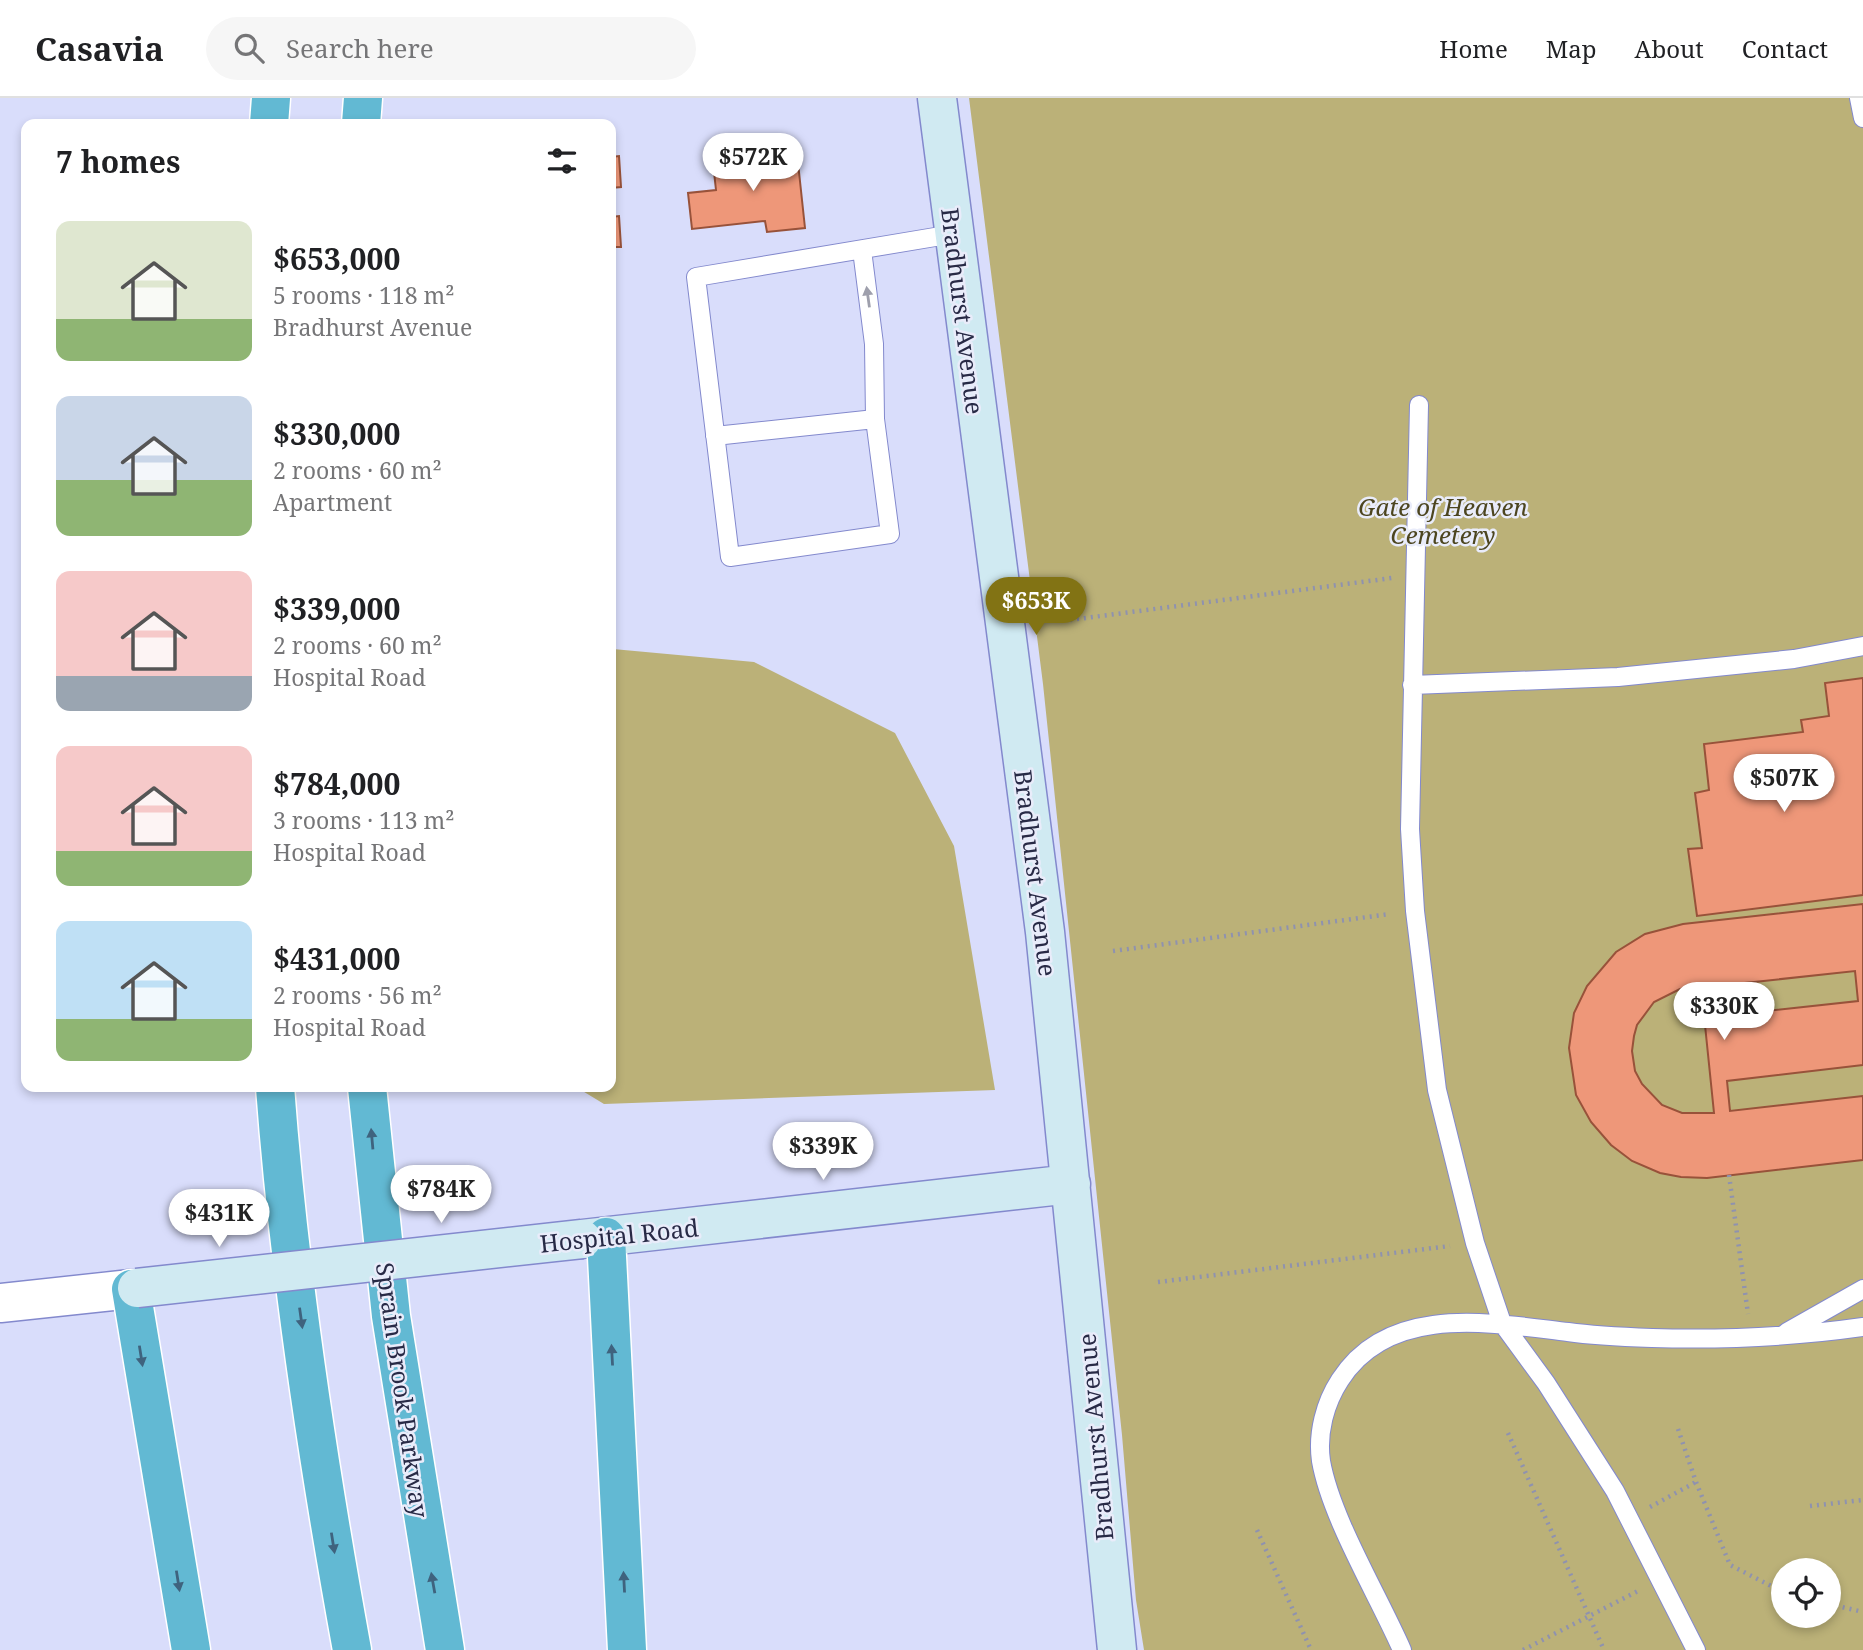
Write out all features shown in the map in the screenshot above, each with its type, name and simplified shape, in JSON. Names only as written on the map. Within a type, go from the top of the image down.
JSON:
[{"type":"highway","points":[[269,119],[271,98]]},
{"type":"highway","points":[[361,119],[363,98]]},
{"type":"highway","points":[[275,1092],[288,1222],[320,1457],[352,1650]]},
{"type":"highway","name":"Sprain Brook Parkway","points":[[368,1092],[391,1316],[444,1650]]},
{"type":"highway","points":[[594,1238],[627,1650]]},
{"type":"highway","points":[[134,1289],[191,1650]]},
{"type":"main road","name":"Bradhurst Avenue","points":[[937,98],[1045,932],[1117,1650]]},
{"type":"main road","name":"Hospital Road","points":[[134,1289],[1071,1184]]},
{"type":"street","name":"Hospital Road","points":[[0,1303],[134,1289]]},
{"type":"lane","points":[[1859,98],[1863,118]]},
{"type":"lane","points":[[862,250],[874,344],[875,419],[890,534],[730,557],[696,277],[953,234]]},
{"type":"lane","points":[[1419,405],[1410,829],[1415,911],[1437,1090],[1475,1243],[1502,1323],[1546,1383],[1630,1517],[1696,1650]]},
{"type":"lane","points":[[715,436],[875,419]]},
{"type":"lane","points":[[1412,685],[1618,677],[1794,659],[1863,646]]},
{"type":"lane","points":[[1782,1335],[1863,1289]]},
{"type":"lane","points":[[1402,1650],[1331,1497],[1321,1459],[1321,1431],[1330,1394],[1350,1363],[1377,1343],[1410,1327],[1448,1323],[1502,1323],[1623,1337],[1751,1339],[1863,1326]]},
{"type":"path","points":[[1070,620],[1417,575]]},
{"type":"path","points":[[1113,951],[1415,911]]},
{"type":"path","points":[[1729,1175],[1751,1339]]},
{"type":"path","points":[[1158,1282],[1475,1243]]},
{"type":"path","points":[[1678,1429],[1696,1482],[1730,1565],[1771,1586]]},
{"type":"path","points":[[1508,1433],[1604,1650]]},
{"type":"path","points":[[1630,1517],[1696,1482]]},
{"type":"path","points":[[1811,1507],[1863,1500]]},
{"type":"path","points":[[1257,1530],[1311,1650]]},
{"type":"path","points":[[1523,1650],[1662,1579]]},
{"type":"path","points":[[1841,1607],[1863,1612]]},
{"type":"green space","name":"Gate of Heaven Cemetery","points":[[969,98],[1863,98],[1863,1650],[1144,1650],[1136,1600],[1122,1435],[1043,684]]},
{"type":"green space","points":[[616,649],[754,662],[895,733],[954,846],[995,1090],[604,1104],[584,1092],[616,1092]]},
{"type":"building","points":[[796,144],[805,228],[767,232],[765,221],[692,229],[688,193],[716,190],[713,163],[761,158],[760,148]]},
{"type":"building","points":[[616,156],[619,156],[621,187],[616,188]]},
{"type":"building","points":[[616,216],[619,216],[621,247],[616,247]]},
{"type":"building","points":[[1863,678],[1863,895],[1697,916],[1688,849],[1702,848],[1695,793],[1709,790],[1704,744],[1803,732],[1801,720],[1829,716],[1825,683]]},
{"type":"building","points":[[1863,904],[1863,1065],[1727,1081],[1730,1111],[1863,1096],[1863,1160],[1707,1178],[1681,1177],[1660,1173],[1632,1161],[1611,1145],[1591,1122],[1576,1095],[1569,1048],[1574,1013],[1587,986],[1616,952],[1645,934],[1683,924]],"holes":[[[1855,971],[1858,1001],[1721,1016],[1717,986]],[[1701,986],[1714,1113],[1682,1113],[1662,1105],[1642,1084],[1635,1071],[1632,1051],[1634,1036],[1637,1025],[1654,1002],[1680,989]]]}]
